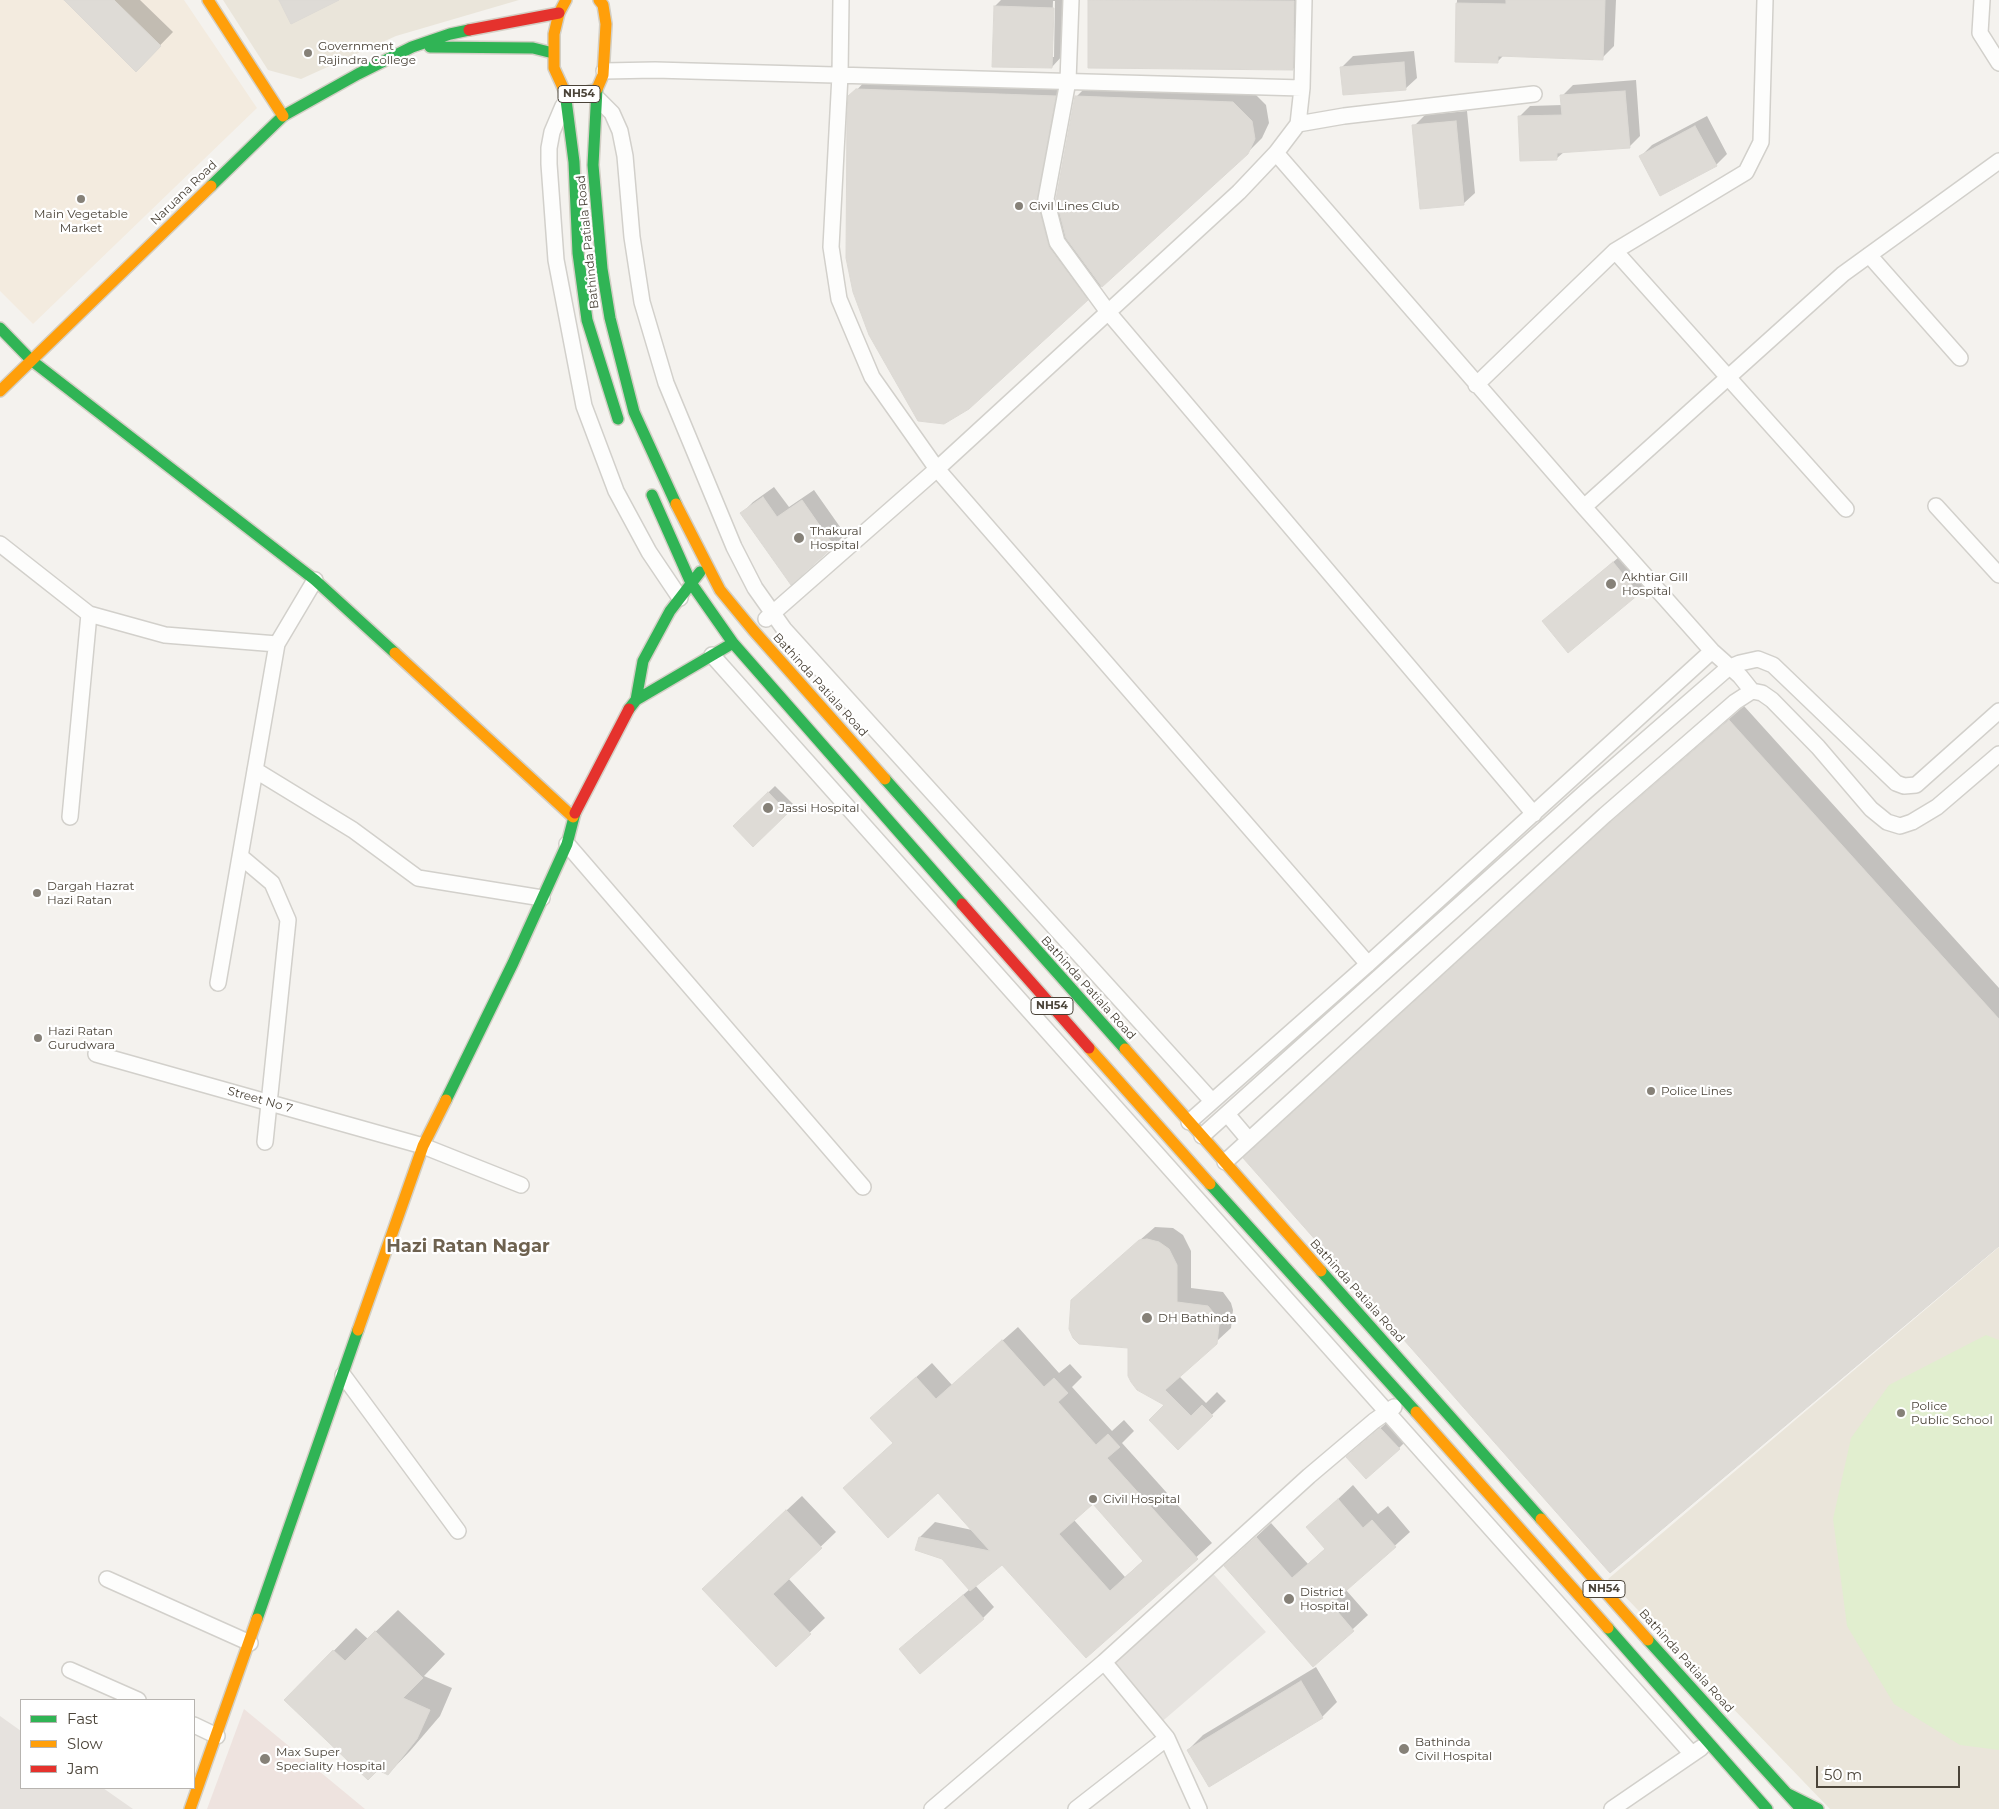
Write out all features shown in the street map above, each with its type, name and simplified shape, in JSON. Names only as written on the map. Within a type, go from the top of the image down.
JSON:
[{"type":"main road","points":[[208,0],[283,116]]},
{"type":"main road","name":"NH54","points":[[565,0],[559,13],[554,34],[554,68],[566,96],[574,162],[578,252],[587,320],[622,427]]},
{"type":"main road","name":"Naruana Road","points":[[0,391],[283,116],[358,74],[412,47],[450,34],[559,13]]},
{"type":"main road","name":"NH54","points":[[566,96],[597,93],[604,70],[606,34]]},
{"type":"main road","name":"Naruana Road","points":[[412,47],[532,48],[553,53]]},
{"type":"main road","name":"Bathinda Patiala Road","points":[[597,93],[593,165],[602,269],[610,318],[634,412],[678,509],[720,590],[753,630],[1189,1122],[1788,1794]]},
{"type":"main road","points":[[0,328],[31,360],[316,580],[573,817]]},
{"type":"main road","name":"NH54","points":[[649,488],[691,583],[733,643],[1168,1138],[1667,1692],[1765,1808]]},
{"type":"main road","points":[[636,700],[643,661],[670,611],[706,564]]},
{"type":"main road","points":[[190,1809],[250,1643],[423,1146],[513,963],[567,844],[573,817],[624,717],[636,700],[733,643]]},
{"type":"main road","points":[[1667,1692],[1682,1677]]},
{"type":"main road","points":[[1788,1794],[1818,1809]]},
{"type":"main road","name":"NH54","points":[[1788,1794],[1801,1809]]},
{"type":"street","points":[[603,0],[606,34]]},
{"type":"street","points":[[841,0],[840,75],[831,247],[839,299],[872,378],[937,469],[1368,964]]},
{"type":"street","points":[[1071,0],[1068,81],[1046,198],[1057,242],[1108,312],[1534,814]]},
{"type":"street","points":[[733,643],[753,630],[937,469],[1239,192],[1276,153],[1298,124],[1302,88],[1304,0]]},
{"type":"street","points":[[1476,385],[1615,251],[1746,172],[1762,142],[1765,0]]},
{"type":"street","points":[[1982,0],[1980,33],[1999,63]]},
{"type":"street","points":[[604,70],[1302,88]]},
{"type":"street","points":[[597,93],[612,113],[620,132],[625,156],[632,237],[642,302],[666,383],[734,547],[755,588],[784,629],[1212,1101]]},
{"type":"street","points":[[1298,124],[1344,116],[1534,94]]},
{"type":"street","points":[[566,96],[552,132],[549,164],[556,260],[584,406],[616,490],[649,552],[680,598]]},
{"type":"street","points":[[1276,153],[1476,385],[1712,651],[1728,668],[1740,676],[1752,691],[1762,693],[1772,700],[1818,747],[1871,808],[1887,822],[1900,826],[1912,822],[1937,807],[1999,754]]},
{"type":"street","points":[[1584,507],[1843,274],[1999,161]]},
{"type":"street","points":[[1615,251],[1846,509]]},
{"type":"street","points":[[1869,255],[1960,358]]},
{"type":"street","points":[[1936,506],[1999,575]]},
{"type":"street","points":[[0,544],[90,614],[165,635],[277,644]]},
{"type":"street","points":[[218,983],[277,644],[316,580]]},
{"type":"street","points":[[70,818],[90,614]]},
{"type":"street","points":[[1189,1122],[1368,964],[1712,651]]},
{"type":"street","points":[[712,655],[1692,1754]]},
{"type":"street","points":[[1202,1136],[1583,794],[1728,668],[1740,663],[1758,660],[1773,665],[1896,783],[1904,786],[1916,785],[1999,711]]},
{"type":"street","points":[[1225,1162],[1605,815],[1735,702],[1752,691]]},
{"type":"street","points":[[255,770],[353,830],[418,878],[542,898]]},
{"type":"street","points":[[567,844],[863,1187]]},
{"type":"street","points":[[240,856],[272,883],[288,920],[265,1142]]},
{"type":"street","name":"Street No 7","points":[[96,1054],[423,1146],[521,1185]]},
{"type":"street","points":[[1227,1114],[1249,1140]]},
{"type":"street","points":[[343,1375],[458,1531]]},
{"type":"street","points":[[932,1809],[1104,1662],[1309,1476],[1374,1421],[1404,1399]]},
{"type":"street","points":[[107,1579],[250,1643]]},
{"type":"street","points":[[1104,1662],[1167,1738],[1199,1809]]},
{"type":"street","points":[[70,1670],[136,1699]]},
{"type":"street","points":[[195,1725],[217,1736]]},
{"type":"street","points":[[1076,1809],[1167,1738]]},
{"type":"street","points":[[1612,1809],[1710,1742]]},
{"type":"shaded area","name":"Main Vegetable Market","points":[[0,0],[184,0],[257,108],[33,324],[0,291]]},
{"type":"shaded area","name":"Government Rajindra College","points":[[223,0],[519,0],[396,36],[301,79],[268,70]]},
{"type":"shaded area","name":"Police Public School","points":[[1999,1247],[1999,1809],[1830,1809],[1608,1579]]},
{"type":"shaded area","points":[[1207,1567],[1266,1632],[1158,1725],[1104,1662]]},
{"type":"shaded area","name":"Max Super Speciality Hospital","points":[[244,1709],[365,1809],[207,1809]]},
{"type":"shaded area","points":[[0,1716],[20,1730],[20,1789],[104,1789],[133,1809],[0,1809]]},
{"type":"green space","points":[[1986,1335],[1999,1340],[1999,1750],[1960,1745],[1894,1704],[1847,1626],[1833,1519],[1851,1438],[1889,1385]]},
{"type":"building","points":[[64,0],[114,0],[161,46],[136,72]]},
{"type":"building","points":[[279,0],[339,0],[291,24]]},
{"type":"building","points":[[1088,0],[1294,1],[1293,70],[1088,68]]},
{"type":"building","points":[[1506,0],[1605,0],[1603,60],[1498,56],[1498,63],[1455,62],[1456,3],[1506,4]]},
{"type":"building","points":[[994,6],[1054,8],[1052,68],[992,67]]},
{"type":"building","points":[[1404,62],[1406,90],[1343,95],[1340,67]]},
{"type":"building","name":"Civil Lines Club","points":[[856,89],[1056,96],[1037,201],[1049,247],[1088,300],[969,409],[944,424],[918,421],[869,335],[853,292],[846,258],[847,112],[848,96]]},
{"type":"building","points":[[1625,91],[1630,148],[1557,153],[1557,160],[1520,161],[1518,116],[1562,115],[1560,95]]},
{"type":"building","points":[[1075,96],[1233,102],[1252,121],[1255,139],[1248,154],[1102,287],[1066,238],[1056,199]]},
{"type":"building","points":[[1456,121],[1464,205],[1420,209],[1412,125]]},
{"type":"building","points":[[1695,126],[1717,166],[1660,196],[1639,156]]},
{"type":"building","points":[[763,497],[777,517],[802,500],[834,546],[791,585],[740,513]]},
{"type":"building","points":[[1613,562],[1639,594],[1568,653],[1542,621]]},
{"type":"building","name":"Police Lines","points":[[1729,720],[1999,1019],[1999,1246],[1610,1573],[1243,1158],[1611,822]]},
{"type":"building","points":[[768,792],[788,813],[753,847],[733,826]]},
{"type":"building","points":[[1147,1239],[1159,1242],[1169,1249],[1177,1265],[1177,1302],[1208,1306],[1217,1317],[1219,1325],[1217,1344],[1165,1390],[1191,1416],[1202,1405],[1213,1416],[1178,1450],[1149,1420],[1164,1405],[1137,1390],[1131,1382],[1128,1376],[1128,1348],[1079,1344],[1073,1338],[1069,1329],[1071,1300],[1139,1240]]},
{"type":"building","name":"Civil Hospital","points":[[1002,1340],[1044,1387],[1054,1378],[1068,1393],[1058,1402],[1096,1445],[1108,1434],[1120,1447],[1107,1458],[1198,1559],[1086,1658],[1002,1565],[970,1591],[942,1559],[915,1550],[919,1537],[990,1551],[938,1493],[888,1538],[843,1488],[893,1443],[870,1418],[916,1377],[936,1399]],"holes":[[[1093,1504],[1143,1561],[1110,1591],[1059,1534]]]},
{"type":"building","points":[[1380,1428],[1400,1449],[1366,1479],[1346,1457]]},
{"type":"building","points":[[1338,1499],[1363,1528],[1372,1520],[1396,1547],[1331,1604],[1354,1631],[1313,1667],[1224,1566],[1256,1537],[1292,1578],[1325,1549],[1306,1527]]},
{"type":"building","points":[[786,1510],[822,1548],[773,1594],[811,1634],[776,1667],[702,1589]]},
{"type":"building","points":[[963,1595],[984,1619],[920,1674],[899,1649]]},
{"type":"building","points":[[375,1631],[423,1678],[403,1698],[430,1710],[417,1739],[388,1775],[378,1770],[368,1780],[284,1700],[333,1650],[345,1661]]},
{"type":"building","points":[[1301,1681],[1323,1718],[1209,1787],[1187,1750]]},
{"type":"traffic: fast","points":[[211,186],[283,116],[358,74],[412,47],[450,34],[469,30]]},
{"type":"traffic: fast","points":[[430,47],[533,48],[553,53]]},
{"type":"traffic: fast","points":[[597,89],[593,165],[602,269],[610,318],[634,412],[676,504]]},
{"type":"traffic: fast","points":[[565,92],[574,162],[578,253],[587,320],[618,419]]},
{"type":"traffic: fast","points":[[0,328],[31,360],[315,580],[395,653]]},
{"type":"traffic: fast","points":[[652,495],[691,583],[733,643],[962,904]]},
{"type":"traffic: fast","points":[[636,700],[643,661],[670,611],[700,572]]},
{"type":"traffic: fast","points":[[629,709],[636,700],[733,643]]},
{"type":"traffic: fast","points":[[885,779],[1125,1049]]},
{"type":"traffic: fast","points":[[446,1100],[513,963],[567,844],[575,813]]},
{"type":"traffic: fast","points":[[1210,1184],[1416,1412]]},
{"type":"traffic: fast","points":[[1321,1271],[1541,1519]]},
{"type":"traffic: fast","points":[[257,1619],[358,1330]]},
{"type":"traffic: fast","points":[[1608,1628],[1767,1809]]},
{"type":"traffic: fast","points":[[1648,1640],[1801,1809]]},
{"type":"traffic: fast","points":[[1788,1794],[1818,1809]]},
{"type":"traffic: slow","points":[[208,0],[283,116]]},
{"type":"traffic: slow","points":[[566,0],[559,13],[554,34],[554,68],[565,92],[580,94],[597,89],[603,75],[606,24],[603,5],[599,0]]},
{"type":"traffic: slow","points":[[0,391],[211,186]]},
{"type":"traffic: slow","points":[[676,504],[720,590],[885,779]]},
{"type":"traffic: slow","points":[[395,653],[573,817]]},
{"type":"traffic: slow","points":[[1089,1048],[1210,1184]]},
{"type":"traffic: slow","points":[[1125,1049],[1321,1271]]},
{"type":"traffic: slow","points":[[358,1330],[423,1146],[446,1100]]},
{"type":"traffic: slow","points":[[1416,1412],[1608,1628]]},
{"type":"traffic: slow","points":[[1541,1519],[1648,1640]]},
{"type":"traffic: slow","points":[[190,1809],[257,1619]]},
{"type":"traffic: jam","points":[[469,30],[559,13]]},
{"type":"traffic: jam","points":[[575,813],[629,709]]},
{"type":"traffic: jam","points":[[962,904],[1089,1048]]},
{"type":"place","name":"Government Rajindra College","points":[[308,53]]},
{"type":"place","name":"Main Vegetable Market","points":[[81,199]]},
{"type":"place","name":"Civil Lines Club","points":[[1019,206]]},
{"type":"place","name":"Thakural Hospital","points":[[799,538]]},
{"type":"place","name":"Akhtiar Gill Hospital","points":[[1611,584]]},
{"type":"place","name":"Jassi Hospital","points":[[768,808]]},
{"type":"place","name":"Dargah Hazrat Hazi Ratan","points":[[37,893]]},
{"type":"place","name":"Hazi Ratan Gurudwara","points":[[38,1038]]},
{"type":"place","name":"Police Lines","points":[[1651,1091]]},
{"type":"place","name":"DH Bathinda","points":[[1147,1318]]},
{"type":"place","name":"Police Public School","points":[[1901,1413]]},
{"type":"place","name":"Civil Hospital","points":[[1093,1499]]},
{"type":"place","name":"District Hospital","points":[[1289,1599]]},
{"type":"place","name":"Bathinda Civil Hospital","points":[[1404,1749]]},
{"type":"place","name":"Max Super Speciality Hospital","points":[[265,1759]]},
{"type":"district","name":"Hazi Ratan Nagar","points":[[468,1247]]}]
